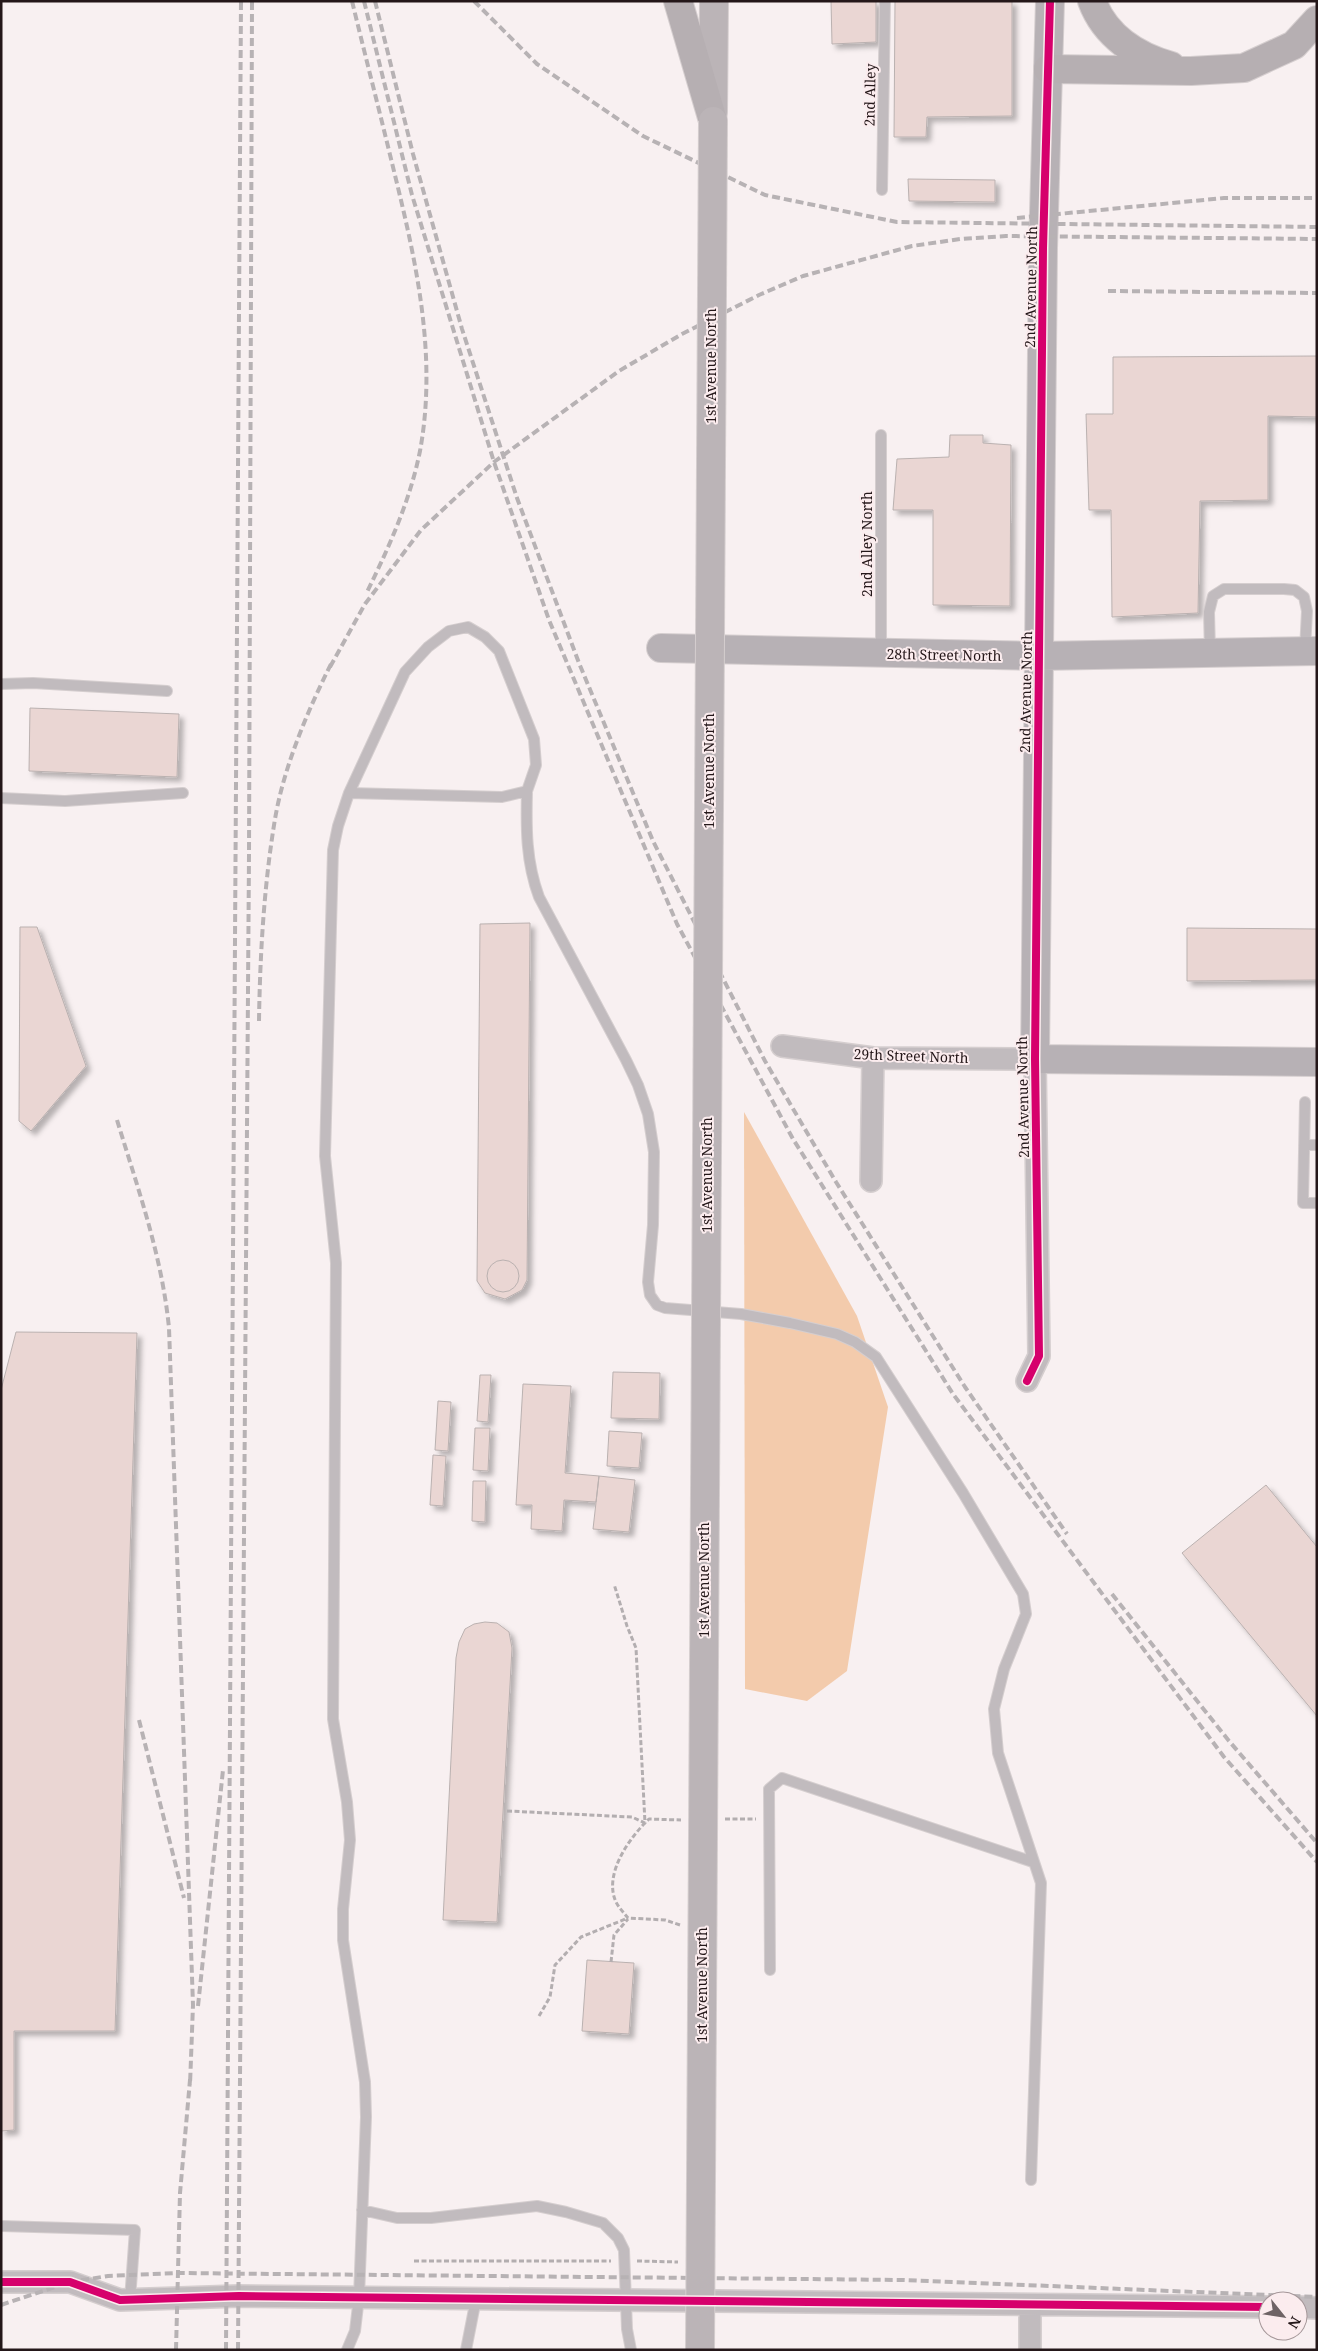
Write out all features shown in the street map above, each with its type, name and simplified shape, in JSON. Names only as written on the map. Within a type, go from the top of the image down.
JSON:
[{"type":"highway","points":[[678,1],[703,44],[713,121]]},
{"type":"highway","points":[[1092,1],[1097,15],[1116,39],[1151,61],[1191,71]]},
{"type":"highway","points":[[1048,70],[1191,71],[1244,68],[1294,45],[1317,20]]},
{"type":"main road","points":[[703,44],[714,1]]},
{"type":"main road","name":"1st Avenue North","points":[[700,2350],[713,121]]},
{"type":"street","name":"2nd Avenue North","points":[[1027,1381],[1038,1356],[1035,1059],[1044,248],[1050,1]]},
{"type":"street","name":"28th Street North","points":[[660,648],[1039,656],[1311,651]]},
{"type":"street","name":"29th Street North","points":[[782,1046],[873,1058],[1035,1059]]},
{"type":"street","points":[[871,1181],[873,1058]]},
{"type":"street","points":[[1035,1059],[1317,1062]]},
{"type":"street","points":[[1,2282],[70,2282],[120,2300],[239,2296],[1258,2307]]},
{"type":"street","points":[[1030,2306],[1030,2350]]},
{"type":"lane","name":"2nd Alley","points":[[882,190],[885,1]]},
{"type":"lane","name":"2nd Alley North","points":[[881,435],[881,654]]},
{"type":"lane","points":[[1210,653],[1209,612],[1213,596],[1224,589],[1295,590],[1304,597],[1311,651]]},
{"type":"lane","points":[[347,2350],[354,2331],[359,2297],[366,2117],[365,2082],[343,1940],[343,1909],[350,1840],[347,1802],[333,1719],[336,1263],[326,1156],[333,850],[338,826],[349,793],[405,672],[428,646],[449,631],[468,627],[485,637],[499,651],[534,739],[536,765],[527,791],[525,831],[531,876],[539,897],[638,1084],[648,1114],[654,1152],[653,1225],[648,1282],[650,1295],[657,1306],[665,1308],[741,1314],[837,1334],[855,1342],[876,1357],[964,1493],[1023,1594],[1026,1614],[1004,1669],[994,1709],[998,1753],[1041,1883],[1031,2180]]},
{"type":"lane","points":[[1,684],[33,683],[167,691]]},
{"type":"lane","points":[[349,793],[502,797],[527,791]]},
{"type":"lane","points":[[1,798],[65,801],[182,793]]},
{"type":"lane","points":[[1304,1102],[1303,1203],[1317,1203]]},
{"type":"lane","points":[[1304,1145],[1317,1145]]},
{"type":"lane","points":[[770,1970],[769,1789],[782,1778],[1033,1862]]},
{"type":"lane","points":[[362,2210],[397,2218],[431,2218],[537,2206],[603,2223],[618,2238],[624,2250],[625,2301],[631,2350]]},
{"type":"lane","points":[[1,2226],[135,2230],[130,2300]]},
{"type":"lane","points":[[466,2350],[476,2299]]},
{"type":"path","points":[[614,1584],[636,1648],[645,1823]]},
{"type":"path","points":[[507,1811],[632,1817],[645,1823]]},
{"type":"path","points":[[723,1819],[770,1818]]},
{"type":"path","points":[[628,1918],[616,1902],[613,1882],[623,1852],[638,1828],[650,1819],[686,1820]]},
{"type":"path","points":[[611,1962],[614,1935],[628,1918]]},
{"type":"path","points":[[539,2016],[550,1997],[555,1965],[581,1937],[628,1918],[665,1920],[682,1926]]},
{"type":"path","points":[[414,2261],[680,2262]]},
{"type":"shaded area","points":[[744,1112],[857,1316],[888,1407],[847,1671],[807,1701],[745,1689]]},
{"type":"building","points":[[831,1],[876,1],[876,42],[832,44]]},
{"type":"building","points":[[895,1],[1012,1],[1012,116],[927,117],[926,137],[894,137]]},
{"type":"building","points":[[908,179],[995,180],[995,202],[909,201]]},
{"type":"building","points":[[1317,356],[1317,417],[1268,416],[1268,500],[1200,501],[1198,613],[1112,617],[1111,510],[1089,510],[1086,414],[1113,414],[1113,357]]},
{"type":"building","points":[[950,435],[983,435],[983,443],[1011,445],[1010,606],[933,605],[933,510],[893,510],[897,459],[949,457]]},
{"type":"building","points":[[30,708],[179,714],[177,777],[29,771]]},
{"type":"building","points":[[530,923],[527,1280],[522,1290],[505,1299],[485,1293],[477,1281],[480,924]]},
{"type":"building","points":[[20,927],[37,927],[86,1066],[31,1131],[19,1121]]},
{"type":"building","points":[[1187,928],[1317,929],[1317,980],[1187,981]]},
{"type":"building","points":[[503,1260],[515,1264],[519,1276],[515,1288],[503,1292],[491,1288],[487,1276],[491,1264]]},
{"type":"building","points":[[16,1332],[137,1333],[115,2031],[14,2031],[14,2130],[1,2131],[1,1390]]},
{"type":"building","points":[[613,1372],[660,1373],[659,1419],[611,1418]]},
{"type":"building","points":[[480,1375],[491,1375],[488,1422],[477,1421]]},
{"type":"building","points":[[523,1384],[571,1386],[565,1473],[599,1476],[596,1502],[564,1500],[562,1531],[531,1529],[532,1505],[516,1505]]},
{"type":"building","points":[[438,1401],[451,1402],[448,1451],[435,1450]]},
{"type":"building","points":[[475,1428],[490,1428],[488,1471],[473,1470]]},
{"type":"building","points":[[609,1431],[642,1433],[639,1468],[607,1466]]},
{"type":"building","points":[[433,1455],[446,1456],[443,1506],[430,1505]]},
{"type":"building","points":[[599,1476],[635,1480],[629,1532],[593,1529]]},
{"type":"building","points":[[473,1481],[486,1481],[485,1522],[472,1521]]},
{"type":"building","points":[[1266,1485],[1317,1547],[1317,1716],[1182,1553]]},
{"type":"building","points":[[485,1622],[497,1623],[509,1632],[512,1648],[497,1922],[443,1920],[456,1658],[459,1642],[465,1629],[474,1624]]},
{"type":"building","points":[[587,1960],[634,1963],[629,2034],[582,2031]]},
{"type":"railway","points":[[226,2350],[241,1]]},
{"type":"railway","points":[[238,2350],[249,855],[252,1]]},
{"type":"railway","points":[[352,1],[409,234],[421,306],[426,378],[425,414],[416,470],[398,523],[367,592]]},
{"type":"railway","points":[[364,1],[412,195],[494,462],[549,620],[677,924],[793,1139],[953,1394],[1224,1757],[1317,1862]]},
{"type":"railway","points":[[375,1],[413,154],[462,329],[517,498],[579,663],[653,841],[765,1061],[836,1182],[965,1387],[1067,1534]]},
{"type":"railway","points":[[474,1],[537,64],[643,136],[765,195],[897,222],[1317,227]]},
{"type":"railway","points":[[1017,218],[1224,198],[1317,198]]},
{"type":"railway","points":[[330,667],[365,604],[421,530],[494,462],[619,371],[682,334],[759,295],[803,276],[912,246],[960,239],[1006,236],[1317,239]]},
{"type":"railway","points":[[1108,291],[1317,293]]},
{"type":"railway","points":[[259,1021],[265,894],[279,799],[298,739],[314,699],[332,662]]},
{"type":"railway","points":[[117,1120],[155,1249],[166,1301],[169,1328],[193,2005],[190,2085]]},
{"type":"railway","points":[[1112,1594],[1229,1741],[1317,1843]]},
{"type":"railway","points":[[139,1720],[184,1898]]},
{"type":"railway","points":[[198,2006],[223,1770]]},
{"type":"railway","points":[[176,2350],[180,2193],[190,2080]]},
{"type":"railway","points":[[1,2305],[70,2282],[108,2276],[177,2273],[904,2280],[1317,2297]]},
{"type":"cycle path","points":[[1027,1381],[1039,1356],[1035,1059],[1043,248],[1050,1]]},
{"type":"cycle path","points":[[1,2282],[70,2282],[120,2300],[239,2296],[1258,2307]]}]
